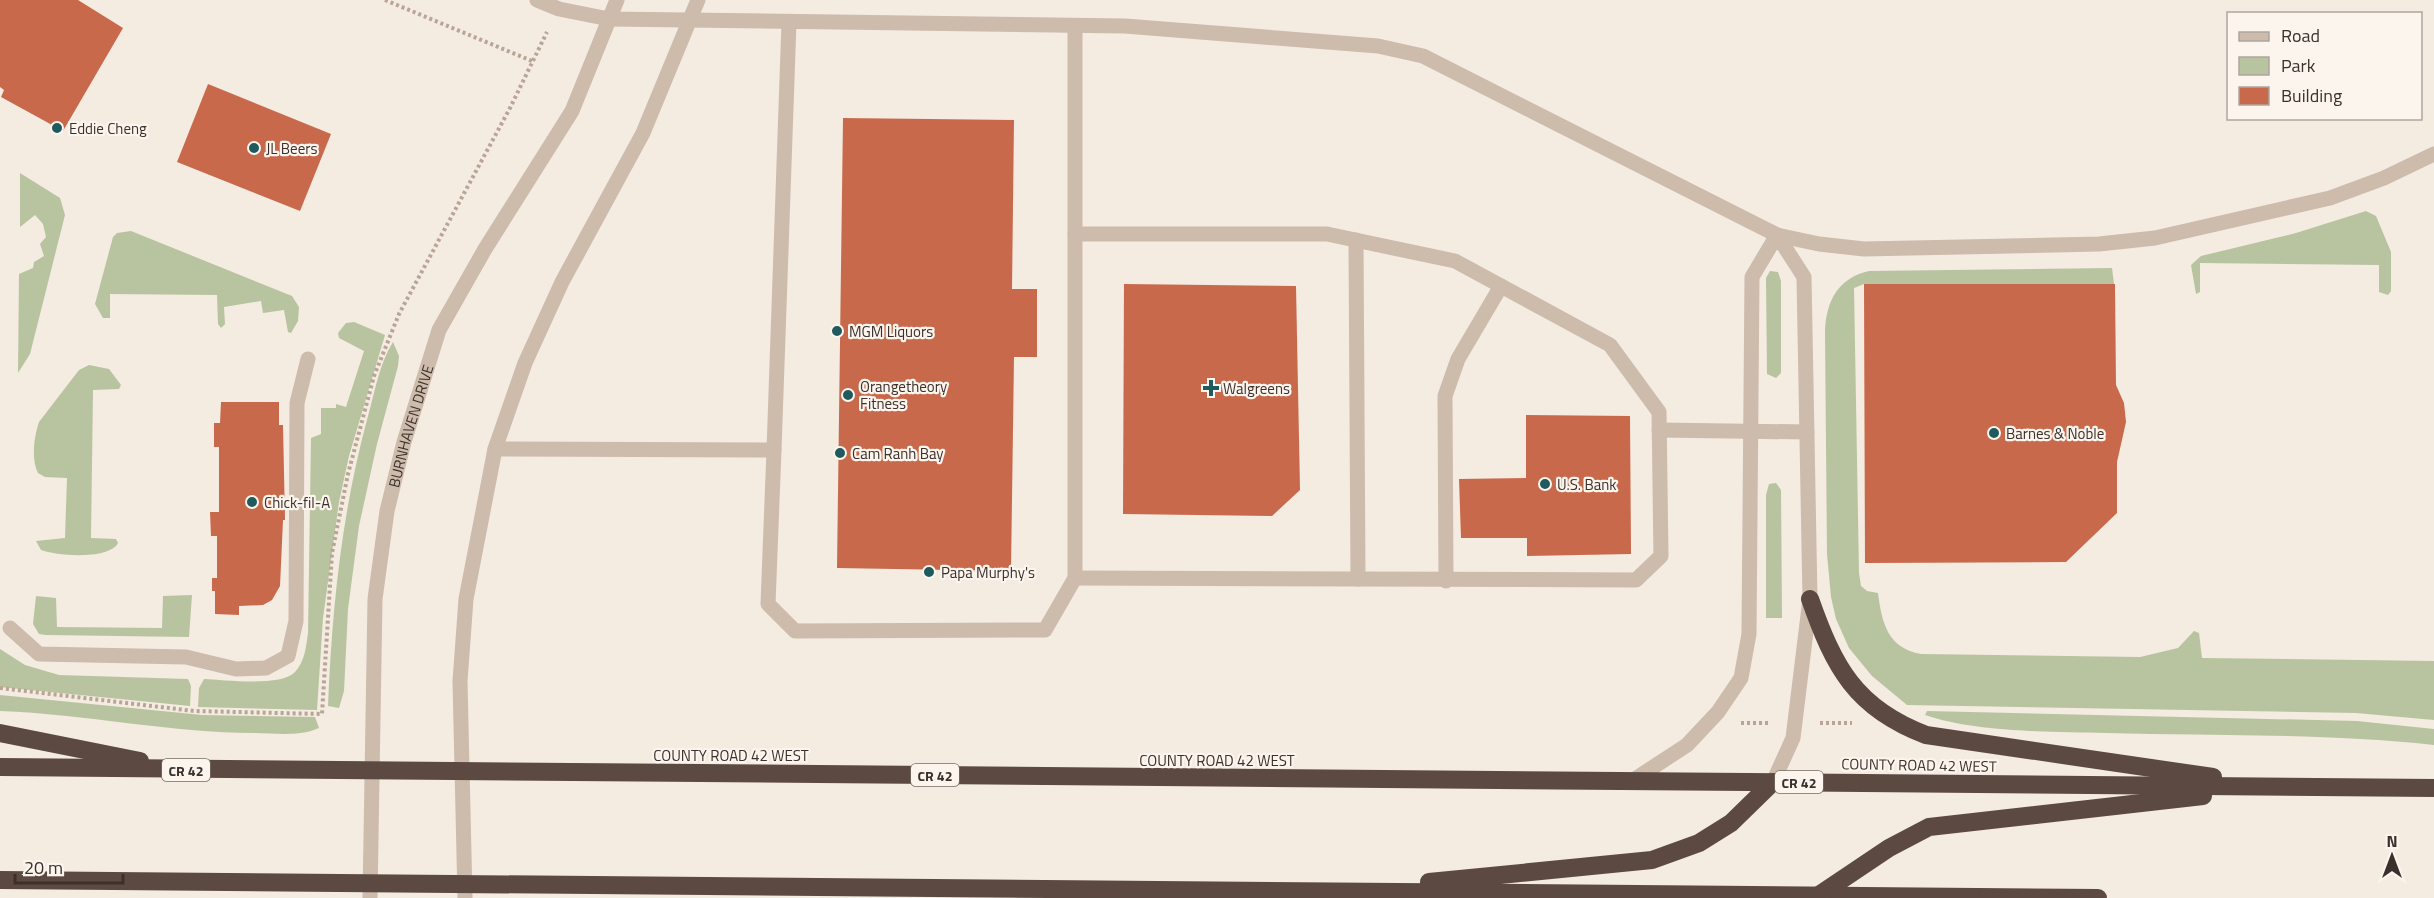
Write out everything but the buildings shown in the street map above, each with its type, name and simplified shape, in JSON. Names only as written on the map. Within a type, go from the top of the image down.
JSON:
[{"type":"highway","points":[[1810,599],[1828,649],[1844,676],[1865,699],[1896,724],[1926,735],[2283,787]]},
{"type":"highway","points":[[0,734],[189,770]]},
{"type":"highway","name":"COUNTY ROAD 42 WEST","points":[[0,767],[2434,788]]},
{"type":"highway","points":[[1340,891],[1652,860],[1699,843],[1731,823],[1773,782]]},
{"type":"highway","points":[[1818,897],[1890,848],[1929,827],[2283,787]]},
{"type":"highway","points":[[0,880],[466,891],[1340,891],[2098,898]]},
{"type":"street","points":[[537,0],[559,9],[609,19],[1125,26],[1368,45],[1423,56],[1777,236],[1864,249],[2099,244],[2155,238],[2330,198],[2384,178],[2434,154]]},
{"type":"street","name":"BURNHAVEN DRIVE","points":[[370,890],[375,599],[387,511],[404,442],[439,330],[485,249],[572,111],[617,0]]},
{"type":"street","points":[[466,891],[460,681],[466,599],[495,449],[525,363],[562,282],[643,133],[698,0]]},
{"type":"street","points":[[789,22],[768,604],[795,631],[1045,630],[1075,578],[1075,26]]},
{"type":"street","points":[[1075,234],[1327,234],[1356,240],[1455,261],[1610,345],[1659,412],[1660,556],[1636,580],[1075,578]]},
{"type":"street","points":[[1632,781],[1687,746],[1718,712],[1741,678],[1749,634],[1752,277],[1777,236]]},
{"type":"street","points":[[1773,782],[1793,738],[1810,599],[1804,277],[1777,236]]},
{"type":"street","points":[[1356,240],[1358,579]]},
{"type":"street","points":[[1446,581],[1445,396],[1458,359],[1501,286]]},
{"type":"street","points":[[10,628],[39,654],[186,657],[236,669],[266,668],[288,656],[297,621],[297,403],[308,359]]},
{"type":"street","points":[[1659,430],[1807,432]]},
{"type":"street","points":[[495,449],[774,450]]},
{"type":"path","points":[[385,0],[532,61]]},
{"type":"path","points":[[0,688],[194,711],[322,714]]},
{"type":"path","points":[[1737,723],[1781,723]]},
{"type":"path","points":[[1814,723],[1857,723]]},
{"type":"green space","points":[[20,173],[60,198],[65,215],[30,354],[18,373],[19,274],[33,268],[34,262],[44,256],[40,244],[46,237],[43,224],[35,215],[20,227]]},
{"type":"green space","points":[[2366,211],[2376,216],[2391,252],[2391,291],[2388,295],[2379,292],[2379,265],[2200,263],[2200,292],[2196,294],[2191,265],[2201,256],[2296,233]]},
{"type":"green space","points":[[131,231],[292,296],[299,307],[298,321],[291,333],[288,332],[284,310],[263,313],[261,301],[224,307],[225,324],[221,328],[218,324],[217,295],[110,294],[110,318],[103,318],[95,304],[113,237],[117,233]]},
{"type":"green space","points":[[2112,268],[2114,284],[1864,284],[1854,288],[1859,573],[1861,586],[1867,591],[1878,593],[1882,615],[1889,633],[1901,646],[1921,654],[2140,657],[2178,648],[2194,631],[2199,633],[2202,658],[2434,661],[2434,720],[2356,713],[1907,705],[1872,676],[1849,648],[1836,619],[1831,597],[1827,554],[1825,332],[1828,310],[1836,293],[1849,279],[1869,271]]},
{"type":"green space","points":[[1770,271],[1778,272],[1781,281],[1781,373],[1776,378],[1767,374],[1766,278]]},
{"type":"green space","points":[[354,322],[385,335],[349,456],[339,502],[323,618],[317,710],[198,707],[199,688],[204,679],[252,682],[278,680],[295,672],[303,659],[308,633],[311,438],[321,434],[321,408],[336,408],[336,404],[346,407],[364,351],[339,338],[338,333],[346,323]]},
{"type":"green space","points":[[393,342],[399,356],[398,366],[377,444],[359,526],[348,609],[344,691],[339,708],[328,706],[332,632],[345,523],[351,487],[375,388],[384,359]]},
{"type":"green space","points":[[89,365],[109,369],[121,385],[119,389],[93,390],[91,538],[116,539],[118,543],[113,548],[94,554],[70,555],[49,552],[41,550],[36,541],[65,538],[67,478],[45,477],[38,473],[34,455],[36,434],[39,422],[79,370]]},
{"type":"green space","points":[[1776,483],[1781,490],[1782,618],[1766,618],[1766,495],[1769,484]]},
{"type":"green space","points":[[192,595],[189,637],[46,635],[39,634],[33,624],[36,596],[56,598],[57,627],[162,628],[163,596]]},
{"type":"green space","points":[[0,649],[25,665],[59,675],[188,679],[191,686],[190,706],[0,687]]},
{"type":"green space","points":[[0,695],[202,715],[315,717],[319,728],[295,734],[223,732],[0,711]]},
{"type":"green space","points":[[1927,711],[2357,721],[2434,729],[2434,745],[2352,738],[2014,730],[1945,721],[1925,715]]},
{"type":"place","name":"Eddie Cheng","points":[[57,128]]},
{"type":"place","name":"JL Beers","points":[[254,148]]},
{"type":"place","name":"MGM Liquors","points":[[837,331]]},
{"type":"place","name":"Walgreens","points":[[1211,388]]},
{"type":"place","name":"Orangetheory Fitness","points":[[848,395]]},
{"type":"place","name":"Barnes & Noble","points":[[1994,433]]},
{"type":"place","name":"Cam Ranh Bay","points":[[840,453]]},
{"type":"place","name":"U.S. Bank","points":[[1545,484]]},
{"type":"place","name":"Chick-fil-A","points":[[252,502]]},
{"type":"place","name":"Papa Murphy's","points":[[929,572]]}]
